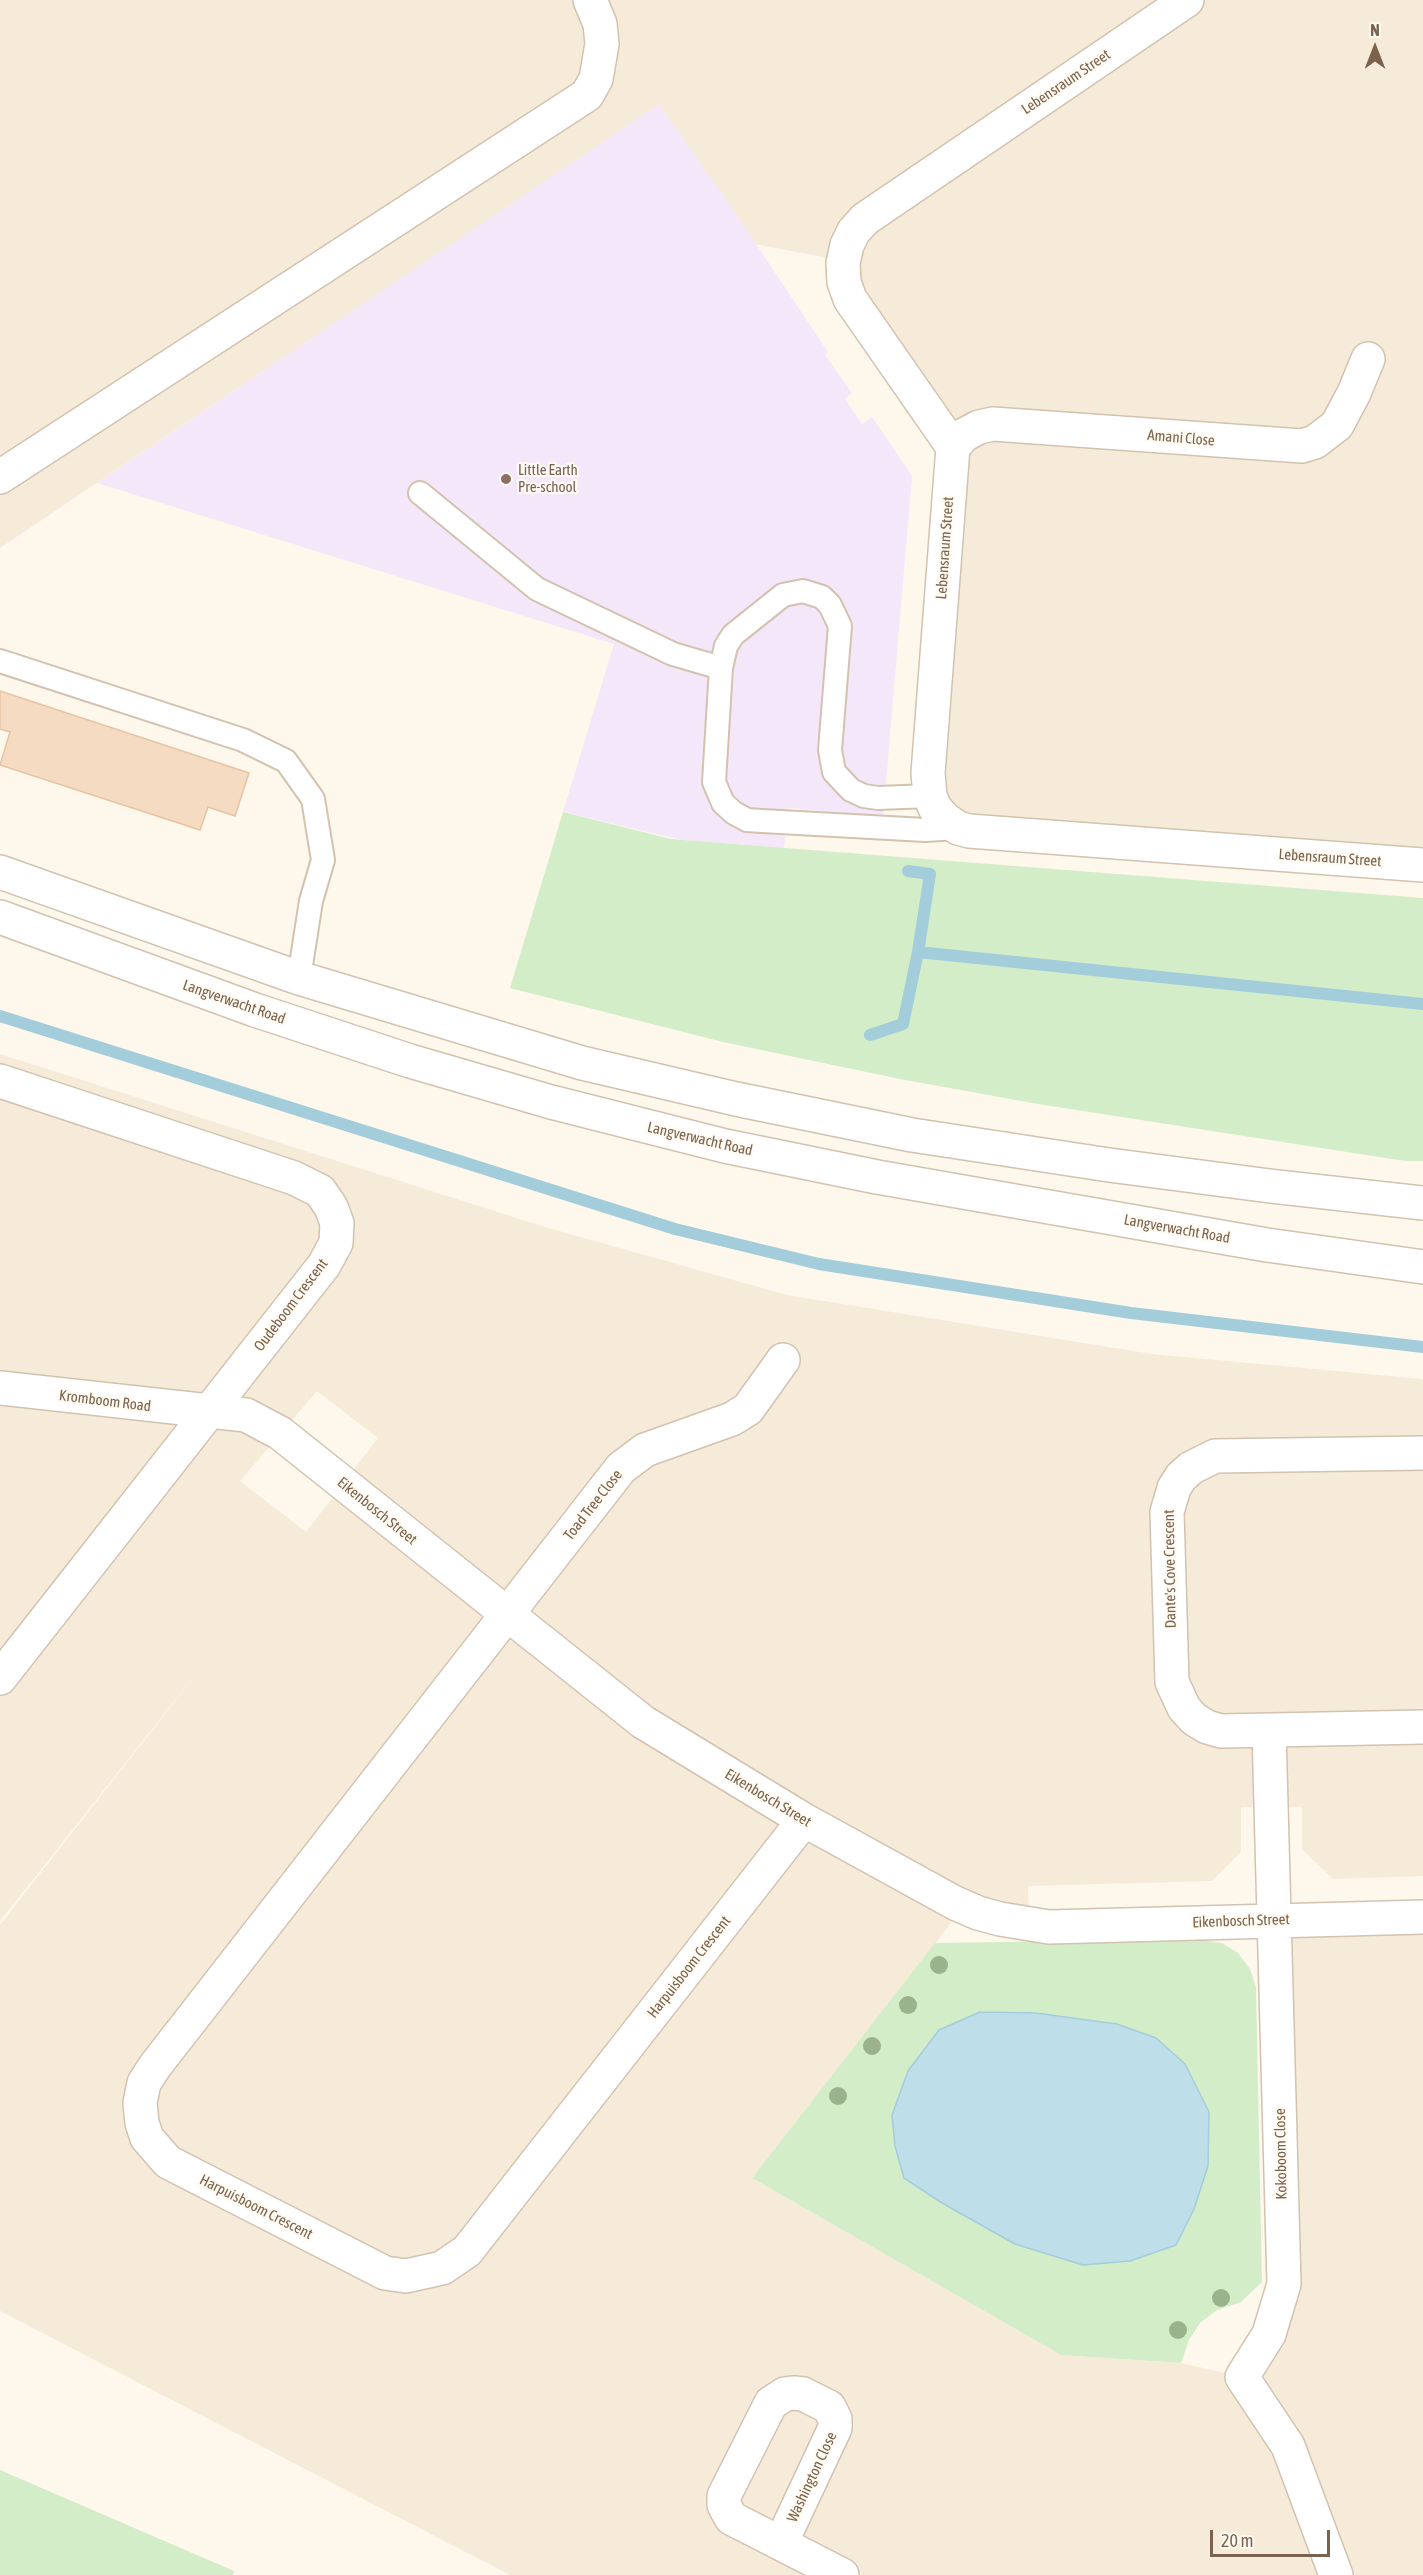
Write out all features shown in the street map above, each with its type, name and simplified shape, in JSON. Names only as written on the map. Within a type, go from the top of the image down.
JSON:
[{"type":"street","points":[[0,477],[587,95],[598,70],[602,44],[600,24],[591,0]]},
{"type":"street","name":"Lebensraum Street","points":[[930,796],[928,773],[953,447],[850,299],[844,282],[843,263],[847,245],[854,231],[865,219],[1187,0]]},
{"type":"street","name":"Amani Close","points":[[953,447],[964,435],[993,424],[1302,446],[1315,442],[1337,425],[1368,359]]},
{"type":"street","points":[[930,796],[935,808],[958,828]]},
{"type":"street","name":"Lebensraum Street","points":[[958,828],[980,832],[1423,865]]},
{"type":"street","points":[[0,872],[299,978],[582,1063],[736,1099],[912,1135],[1109,1165],[1423,1203]]},
{"type":"street","name":"Langverwacht Road","points":[[0,917],[255,1010],[410,1061],[551,1102],[725,1146],[877,1177],[1267,1245],[1423,1267]]},
{"type":"street","name":"Oudeboom Crescent","points":[[0,1081],[294,1178],[320,1191],[331,1207],[337,1223],[336,1243],[324,1265],[0,1678]]},
{"type":"street","name":"Toad Tree Close","points":[[507,1615],[621,1468],[645,1450],[732,1419],[748,1409],[783,1360]]},
{"type":"street","name":"Kromboom Road","points":[[0,1388],[183,1410],[210,1410]]},
{"type":"street","name":"Eikenbosch Street","points":[[210,1410],[246,1415],[280,1433],[643,1722],[804,1820],[955,1903],[1000,1919],[1049,1927],[1423,1917]]},
{"type":"street","name":"Dante's Cove Crescent","points":[[1423,1453],[1215,1456],[1191,1468],[1174,1488],[1167,1512],[1172,1682],[1176,1695],[1184,1708],[1207,1727],[1221,1731],[1423,1727]]},
{"type":"street","name":"Harpuisboom Crescent","points":[[507,1615],[144,2083],[140,2103],[142,2123],[152,2144],[168,2162],[385,2273],[406,2276],[428,2273],[442,2268],[467,2251],[804,1820]]},
{"type":"street","points":[[1269,1731],[1275,1921]]},
{"type":"street","name":"Kokoboom Close","points":[[1275,1921],[1284,2284],[1269,2334],[1242,2378],[1288,2446],[1336,2575]]},
{"type":"street","points":[[781,2543],[842,2575]]},
{"type":"lane","points":[[420,493],[537,589],[673,654],[721,668]]},
{"type":"lane","points":[[930,796],[878,798],[864,796],[851,790],[834,772],[830,750],[840,626],[831,605],[822,597],[803,591],[783,595],[733,634],[726,646],[721,668],[714,782],[723,803],[734,813],[747,820],[925,830],[958,828]]},
{"type":"lane","points":[[0,661],[243,740],[286,761],[313,799],[322,860],[311,901],[299,978]]},
{"type":"shaded area","points":[[0,0],[1423,0],[1423,867],[942,820],[949,448],[839,260],[755,244],[659,105],[0,548]]},
{"type":"shaded area","name":"Little Earth Pre-school","points":[[659,104],[828,352],[825,355],[852,393],[845,399],[862,424],[872,417],[912,476],[883,818],[883,816],[788,808],[784,848],[682,840],[563,812],[614,644],[97,483]]},
{"type":"shaded area","points":[[0,1054],[545,1227],[787,1295],[1152,1354],[1423,1379],[1423,1876],[1333,1879],[1302,1849],[1302,1807],[1241,1807],[1241,1852],[1212,1881],[1028,1886],[1029,1929],[962,1909],[752,2178],[1061,2355],[1181,2363],[1247,2378],[1272,2336],[1279,1924],[1423,1920],[1423,2575],[510,2575],[0,2311],[0,1925],[207,1660],[0,1921]],"holes":[[[317,1391],[378,1438],[306,1532],[240,1481]]]},
{"type":"green space","points":[[563,812],[671,839],[1423,898],[1423,1161],[1405,1161],[1038,1104],[900,1079],[723,1042],[510,988]]},
{"type":"green space","points":[[1198,1939],[1222,1943],[1238,1953],[1250,1969],[1256,1987],[1262,2282],[1241,2302],[1217,2310],[1200,2323],[1189,2340],[1181,2363],[1061,2355],[752,2178],[935,1943]]},
{"type":"green space","points":[[0,2470],[234,2571],[233,2575],[0,2575]]},
{"type":"water","points":[[980,2012],[1036,2013],[1117,2024],[1156,2038],[1185,2064],[1209,2112],[1208,2166],[1194,2209],[1176,2245],[1130,2261],[1083,2265],[1015,2244],[942,2203],[904,2178],[895,2146],[892,2115],[908,2071],[939,2030]]},
{"type":"building","points":[[0,691],[249,773],[235,816],[208,807],[200,830],[0,765],[10,732],[0,729]]},
{"type":"waterway","points":[[908,871],[930,874],[918,952]]},
{"type":"waterway","points":[[870,1035],[903,1024],[918,952],[1423,1004]]},
{"type":"waterway","points":[[0,1016],[675,1229],[819,1264],[1131,1313],[1423,1347]]},
{"type":"place","name":"Little Earth Pre-school","points":[[506,479]]}]
